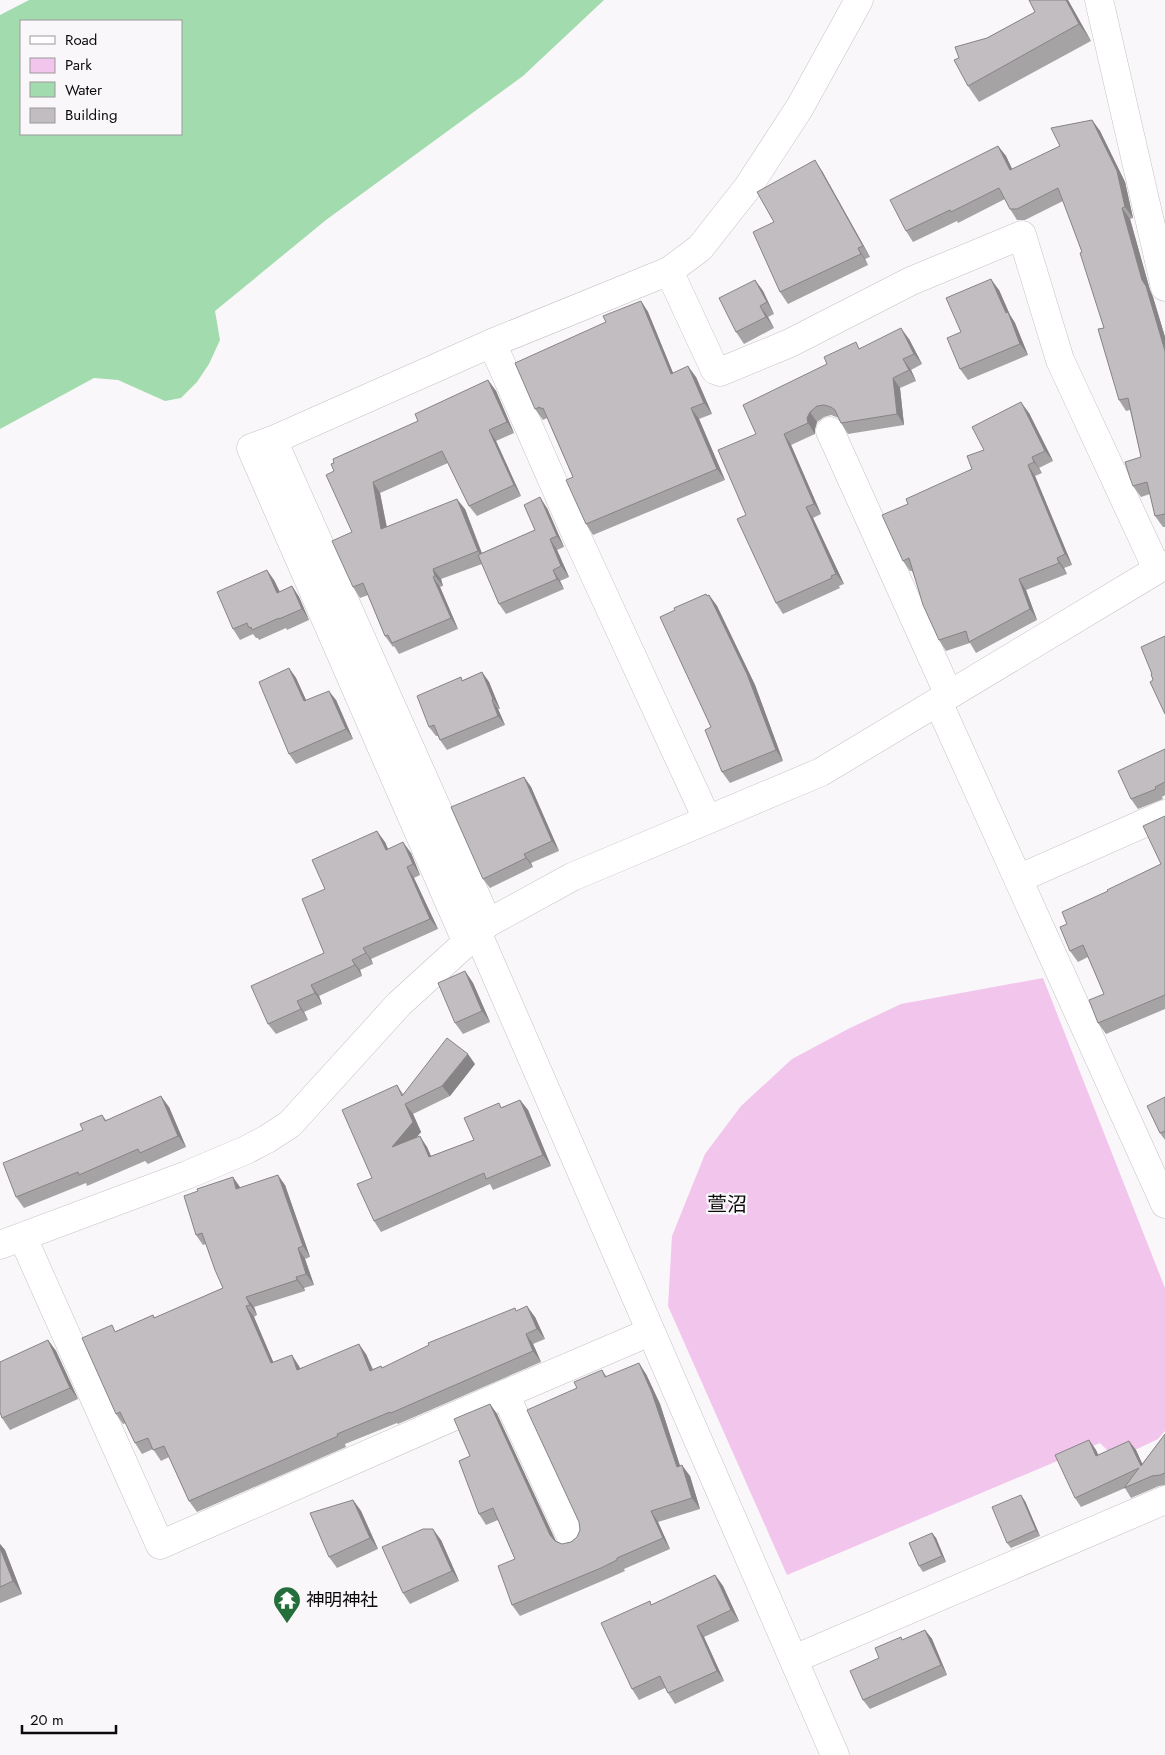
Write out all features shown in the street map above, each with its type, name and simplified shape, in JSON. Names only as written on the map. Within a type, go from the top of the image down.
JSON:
[{"type":"street","points":[[835,1755],[478,933],[330,600],[272,440],[492,343],[669,271],[700,248],[748,187],[800,108],[859,0]]},
{"type":"street","points":[[1099,0],[1165,287]]},
{"type":"street","points":[[650,1332],[160,1545],[11,1242],[187,1175],[267,1140],[290,1124],[399,1004],[478,933],[572,877],[821,772],[1161,567],[1060,360],[1022,235],[911,281],[790,343],[720,372],[715,370],[669,271]]},
{"type":"street","points":[[492,343],[578,539],[707,819]]},
{"type":"street","points":[[830,431],[944,698],[1018,879],[1165,1204]]},
{"type":"street","points":[[1018,879],[1165,814]]},
{"type":"street","points":[[505,1394],[572,1539]]},
{"type":"street","points":[[794,1659],[1165,1500]]},
{"type":"green space","points":[[1043,978],[1165,1288],[1165,1431],[1158,1439],[1116,1459],[1100,1443],[787,1575],[668,1306],[672,1236],[705,1154],[741,1106],[792,1059],[848,1029],[901,1004]]},
{"type":"water","points":[[29,0],[604,0],[523,76],[326,220],[215,311],[220,340],[209,364],[197,382],[181,398],[165,401],[118,380],[94,378],[0,429],[0,15]]},
{"type":"building","points":[[1029,0],[1066,0],[1079,24],[968,86],[954,60],[959,58],[955,47],[987,38],[1035,12]]},
{"type":"building","points":[[1092,120],[1117,171],[1125,207],[1122,208],[1142,280],[1146,286],[1165,351],[1165,514],[1155,516],[1147,482],[1133,486],[1125,462],[1141,457],[1128,398],[1119,400],[1098,329],[1104,328],[1080,253],[1082,252],[1058,188],[1017,209],[1010,209],[999,188],[951,212],[950,210],[906,231],[890,200],[998,146],[1010,170],[1060,146],[1051,128]]},
{"type":"building","points":[[815,160],[863,246],[858,248],[861,254],[780,292],[753,232],[774,222],[757,192]]},
{"type":"building","points":[[991,279],[1006,313],[1008,312],[1020,344],[960,369],[947,338],[961,332],[946,298]]},
{"type":"building","points":[[755,280],[767,302],[760,306],[766,317],[736,332],[719,298]]},
{"type":"building","points":[[641,301],[671,374],[688,366],[704,403],[691,408],[717,469],[586,524],[566,480],[573,477],[543,408],[535,409],[515,363],[606,322],[603,316]]},
{"type":"building","points":[[901,328],[914,354],[903,359],[909,370],[893,378],[897,414],[841,423],[835,410],[831,407],[817,406],[810,412],[807,418],[808,423],[784,434],[814,504],[806,507],[836,574],[831,576],[832,578],[776,603],[737,519],[746,515],[718,450],[756,434],[743,405],[827,364],[824,357],[856,342],[859,349]]},
{"type":"building","points":[[488,380],[507,422],[489,430],[514,485],[469,506],[442,451],[373,482],[381,529],[457,499],[478,551],[433,569],[435,576],[433,577],[451,618],[392,643],[388,635],[385,636],[363,583],[353,587],[332,541],[352,532],[326,475],[334,471],[331,464],[334,463],[333,459],[418,421],[415,414]]},
{"type":"building","points":[[1021,402],[1045,451],[1032,457],[1034,462],[1028,465],[1065,554],[1057,558],[1059,563],[1019,579],[1030,609],[969,642],[966,631],[939,640],[923,605],[909,558],[903,561],[882,515],[908,504],[906,499],[972,469],[967,456],[984,450],[972,427]]},
{"type":"building","points":[[540,497],[557,536],[550,539],[561,566],[553,570],[557,579],[499,604],[478,555],[535,530],[524,505]]},
{"type":"building","points":[[267,570],[277,593],[292,586],[302,609],[252,630],[247,623],[233,629],[217,592]]},
{"type":"building","points":[[706,594],[707,596],[709,595],[747,674],[776,750],[722,772],[705,730],[711,727],[660,617],[675,610],[674,608]]},
{"type":"building","points":[[1165,636],[1165,714],[1150,682],[1153,680],[1152,674],[1141,647]]},
{"type":"building","points":[[289,668],[304,701],[329,691],[346,729],[289,754],[259,682]]},
{"type":"building","points":[[482,672],[498,716],[440,740],[434,725],[429,727],[417,696],[461,677],[462,681]]},
{"type":"building","points":[[1165,749],[1165,782],[1155,787],[1156,789],[1131,799],[1118,771]]},
{"type":"building","points":[[524,777],[552,841],[524,854],[526,858],[483,879],[451,807]]},
{"type":"building","points":[[1165,816],[1165,995],[1098,1023],[1089,1000],[1104,994],[1083,945],[1070,951],[1060,927],[1067,924],[1062,912],[1161,864],[1143,826]]},
{"type":"building","points":[[377,831],[386,850],[403,842],[413,864],[407,867],[430,919],[363,948],[366,953],[352,960],[355,965],[311,985],[315,993],[297,1001],[301,1009],[268,1024],[251,986],[324,953],[302,899],[325,889],[312,860]]},
{"type":"building","points":[[465,971],[482,1011],[455,1023],[438,983]]},
{"type":"building","points":[[447,1038],[468,1054],[442,1086],[405,1104],[413,1122],[392,1147],[420,1136],[429,1157],[474,1140],[464,1118],[499,1103],[501,1108],[520,1100],[543,1155],[486,1179],[484,1173],[374,1221],[357,1184],[372,1178],[342,1110],[397,1085],[402,1096]]},
{"type":"building","points":[[161,1096],[178,1136],[140,1153],[138,1149],[79,1175],[78,1172],[16,1197],[3,1163],[83,1130],[80,1124],[102,1115],[105,1121]]},
{"type":"building","points":[[1165,1097],[1165,1131],[1160,1133],[1147,1106]]},
{"type":"building","points":[[278,1175],[303,1246],[298,1248],[306,1274],[296,1277],[297,1280],[246,1297],[250,1305],[246,1306],[271,1363],[292,1355],[297,1370],[359,1344],[370,1371],[381,1366],[382,1368],[429,1345],[428,1343],[515,1308],[516,1311],[527,1306],[537,1329],[526,1334],[533,1351],[391,1413],[337,1434],[338,1436],[189,1501],[164,1446],[153,1450],[148,1438],[135,1443],[120,1412],[116,1414],[82,1338],[112,1325],[115,1332],[153,1315],[154,1318],[223,1288],[202,1233],[196,1235],[184,1196],[198,1191],[197,1189],[233,1177],[236,1189]]},
{"type":"building","points":[[48,1340],[70,1388],[2,1418],[0,1412],[0,1362]]},
{"type":"building","points":[[639,1363],[652,1393],[677,1467],[682,1465],[692,1498],[651,1511],[663,1538],[617,1558],[617,1560],[601,1568],[512,1605],[498,1566],[515,1559],[493,1508],[479,1514],[459,1461],[470,1456],[454,1419],[490,1404],[550,1535],[555,1541],[562,1544],[571,1542],[577,1537],[580,1530],[579,1522],[527,1410],[577,1388],[574,1382],[602,1370],[605,1377]]},
{"type":"building","points":[[1165,1434],[1165,1473],[1152,1476],[1124,1488],[1139,1468],[1075,1498],[1055,1455],[1089,1440],[1096,1456],[1129,1441],[1141,1466]]},
{"type":"building","points":[[1021,1495],[1036,1530],[1007,1543],[992,1507]]},
{"type":"building","points":[[353,1500],[370,1538],[329,1557],[310,1513]]},
{"type":"building","points":[[423,1529],[433,1529],[452,1571],[403,1593],[382,1547]]},
{"type":"building","points":[[932,1533],[942,1556],[919,1566],[909,1543]]},
{"type":"building","points":[[0,1548],[13,1581],[0,1587]]},
{"type":"building","points":[[715,1575],[731,1610],[697,1626],[717,1671],[668,1693],[660,1676],[632,1689],[601,1623],[650,1601],[651,1605]]},
{"type":"building","points":[[925,1630],[941,1665],[863,1700],[850,1671],[879,1658],[875,1648],[901,1637],[902,1640]]},
{"type":"place","name":"神明神社","points":[[287,1624]]},
{"type":"district","name":"萱沼","points":[[727,1204]]}]
